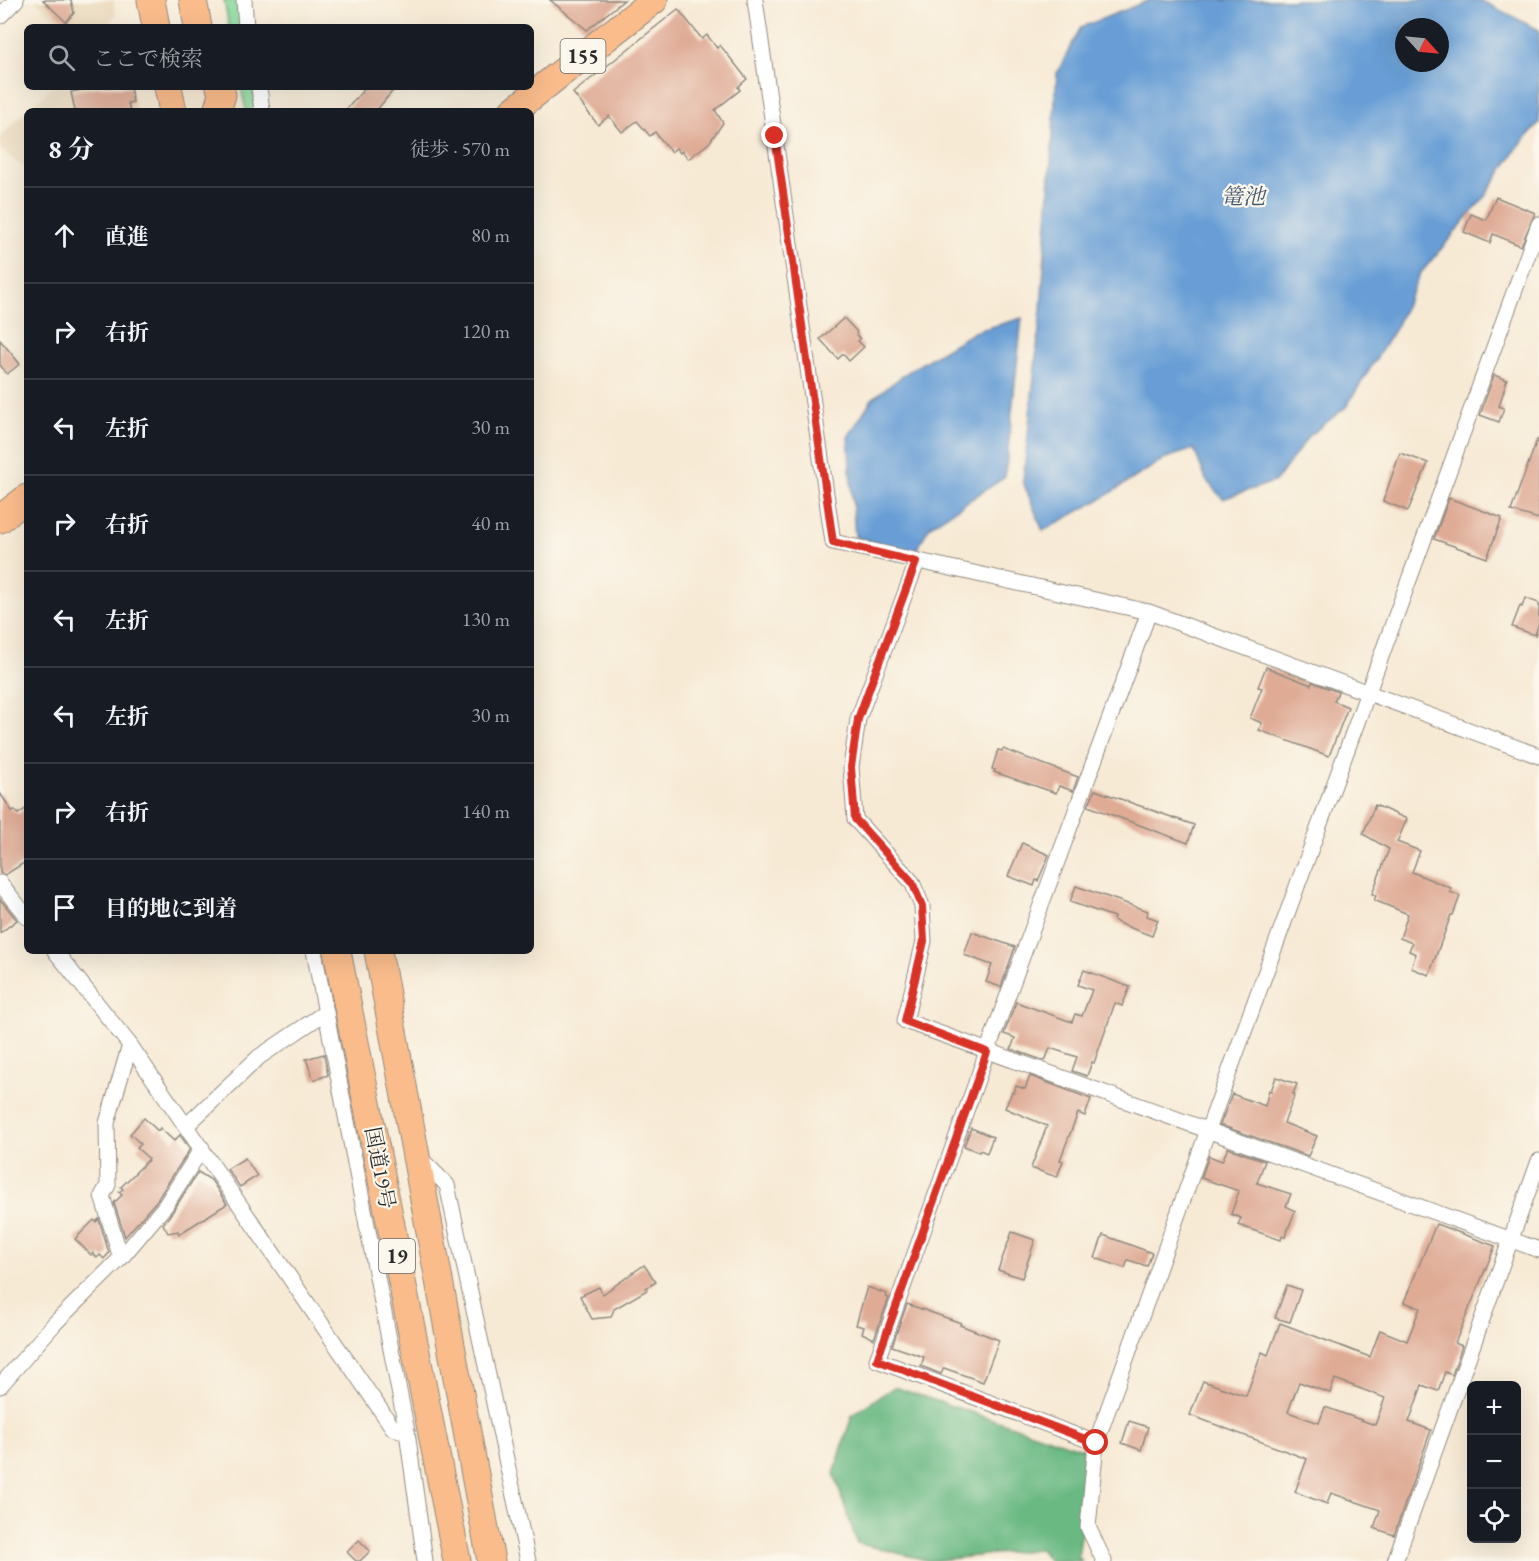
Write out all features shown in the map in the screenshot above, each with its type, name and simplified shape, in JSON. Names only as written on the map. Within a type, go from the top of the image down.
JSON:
[{"type":"highway","points":[[151,0],[155,24]]},
{"type":"highway","points":[[193,0],[197,24]]},
{"type":"highway","points":[[204,0],[208,24]]},
{"type":"highway","name":"155","points":[[517,108],[654,0]]},
{"type":"highway","points":[[169,90],[172,108]]},
{"type":"highway","points":[[212,90],[215,108]]},
{"type":"highway","points":[[217,108],[222,95],[221,90]]},
{"type":"highway","points":[[0,519],[24,500]]},
{"type":"highway","name":"国道19号","points":[[338,954],[458,1561]]},
{"type":"highway","name":"国道19号","points":[[379,954],[491,1561]]},
{"type":"street","points":[[0,16],[16,0]]},
{"type":"street","points":[[244,0],[246,24]]},
{"type":"street","points":[[755,0],[833,542],[1149,612],[1539,756]]},
{"type":"street","points":[[259,90],[262,108]]},
{"type":"street","points":[[1104,1561],[1088,1527],[1096,1443],[1539,224]]},
{"type":"street","points":[[916,562],[858,719],[851,767],[855,819],[912,882],[922,906],[924,941],[905,1021],[1539,1250]]},
{"type":"street","points":[[1096,1443],[877,1360],[987,1052],[1149,612]]},
{"type":"street","points":[[0,883],[24,913]]},
{"type":"street","points":[[57,954],[130,1045],[393,1428],[407,1432]]},
{"type":"street","points":[[315,954],[407,1432],[424,1561]]},
{"type":"street","points":[[186,1126],[259,1057],[326,1012]]},
{"type":"street","points":[[121,1258],[102,1196],[108,1185],[107,1123],[130,1045]]},
{"type":"street","points":[[0,1386],[55,1323],[121,1258],[165,1206],[202,1148]]},
{"type":"street","points":[[417,1155],[447,1185],[528,1561]]},
{"type":"street","points":[[1395,1561],[1539,1161]]},
{"type":"shaded area","points":[[35,0],[113,0],[116,15],[108,24],[62,24]]},
{"type":"shaded area","points":[[49,90],[132,90],[135,108],[30,108]]},
{"type":"shaded area","points":[[24,113],[24,168],[0,149],[0,136]]},
{"type":"green space","points":[[224,0],[240,0],[242,24],[228,24]]},
{"type":"green space","points":[[242,90],[253,90],[256,108],[245,108]]},
{"type":"green space","points":[[894,1387],[1092,1452],[1078,1557],[1082,1561],[1049,1561],[1040,1549],[930,1561],[857,1543],[834,1474],[852,1415]]},
{"type":"water","name":"篭池","points":[[1150,0],[1477,0],[1539,30],[1539,123],[1518,147],[1483,199],[1420,274],[1396,327],[1346,407],[1308,437],[1276,481],[1223,499],[1206,480],[1194,449],[1166,458],[1104,497],[1043,531],[1023,482],[1041,310],[1057,73],[1081,27]]},
{"type":"water","points":[[1022,318],[1005,477],[930,526],[914,554],[855,537],[848,437],[872,399],[909,371],[974,332]]},
{"type":"building","points":[[43,0],[71,0],[74,13],[66,22]]},
{"type":"building","points":[[550,0],[624,0],[587,30]]},
{"type":"building","points":[[678,9],[702,39],[707,35],[717,48],[720,45],[747,79],[738,87],[740,90],[715,110],[723,123],[709,143],[688,159],[682,151],[680,153],[676,148],[671,152],[655,132],[650,136],[637,121],[622,132],[609,116],[598,125],[573,93]]},
{"type":"building","points":[[131,90],[133,102],[128,103],[129,108],[74,108],[71,92]]},
{"type":"building","points":[[363,90],[394,90],[378,108],[348,108]]},
{"type":"building","points":[[1496,197],[1535,213],[1521,246],[1493,234],[1490,243],[1464,232],[1471,214],[1486,220]]},
{"type":"building","points":[[844,318],[857,332],[860,339],[858,341],[864,347],[849,361],[843,354],[838,359],[820,339]]},
{"type":"building","points":[[0,340],[20,364],[7,374],[0,365]]},
{"type":"building","points":[[1494,375],[1507,380],[1499,406],[1504,408],[1499,422],[1480,415]]},
{"type":"building","points":[[1537,440],[1539,440],[1539,519],[1511,511]]},
{"type":"building","points":[[1400,453],[1428,463],[1408,511],[1383,501]]},
{"type":"building","points":[[1449,498],[1502,518],[1487,558],[1434,539]]},
{"type":"building","points":[[1525,598],[1539,603],[1539,623],[1535,635],[1512,627]]},
{"type":"building","points":[[1266,667],[1311,685],[1312,682],[1338,692],[1334,701],[1348,707],[1329,756],[1259,730],[1262,723],[1250,718],[1262,688],[1258,687]]},
{"type":"building","points":[[1003,749],[1078,777],[1073,791],[1059,786],[1056,793],[994,772],[995,770],[992,769],[998,750]]},
{"type":"building","points":[[1095,790],[1194,825],[1188,843],[1088,806]]},
{"type":"building","points":[[0,793],[12,811],[15,810],[18,814],[24,810],[24,863],[5,875],[0,873]]},
{"type":"building","points":[[1375,805],[1407,819],[1397,842],[1420,851],[1412,872],[1451,888],[1450,892],[1460,896],[1429,975],[1411,968],[1416,954],[1409,951],[1412,943],[1400,938],[1408,914],[1374,900],[1376,896],[1372,894],[1389,849],[1363,834]]},
{"type":"building","points":[[1022,843],[1049,855],[1034,886],[1008,876]]},
{"type":"building","points":[[1076,886],[1148,911],[1147,916],[1158,920],[1152,936],[1118,923],[1113,919],[1114,917],[1070,902]]},
{"type":"building","points":[[0,899],[17,920],[0,933]]},
{"type":"building","points":[[972,932],[1015,947],[1001,987],[986,982],[992,965],[964,955]]},
{"type":"building","points":[[1084,970],[1130,987],[1122,1006],[1115,1003],[1094,1063],[1092,1062],[1087,1076],[1072,1071],[1077,1057],[1050,1048],[1045,1061],[1011,1049],[1015,1038],[1004,1034],[1016,1002],[1072,1022],[1075,1014],[1082,1016],[1092,990],[1078,985]]},
{"type":"building","points":[[324,1054],[328,1075],[314,1080],[306,1059]]},
{"type":"building","points":[[1030,1076],[1091,1099],[1085,1116],[1078,1113],[1060,1160],[1063,1161],[1057,1177],[1031,1168],[1047,1126],[1005,1108],[1016,1086],[1025,1089]]},
{"type":"building","points":[[1276,1077],[1297,1084],[1284,1123],[1317,1136],[1308,1156],[1220,1125],[1232,1094],[1265,1106],[1269,1090],[1271,1091]]},
{"type":"building","points":[[144,1118],[174,1141],[180,1135],[190,1149],[157,1200],[125,1237],[114,1203],[122,1195],[119,1192],[123,1189],[121,1187],[149,1159],[137,1148],[141,1144],[130,1134]]},
{"type":"building","points":[[971,1128],[993,1137],[987,1153],[964,1146]]},
{"type":"building","points":[[1228,1148],[1265,1161],[1257,1183],[1291,1194],[1286,1206],[1295,1211],[1285,1237],[1282,1236],[1281,1240],[1238,1225],[1241,1218],[1231,1214],[1239,1191],[1201,1178],[1209,1156],[1222,1161]]},
{"type":"building","points":[[245,1158],[257,1176],[240,1187],[227,1169]]},
{"type":"building","points":[[198,1172],[211,1180],[227,1204],[179,1234],[178,1231],[168,1233],[163,1224]]},
{"type":"building","points":[[99,1219],[109,1253],[104,1259],[100,1255],[97,1258],[93,1253],[91,1255],[75,1239],[94,1220],[96,1222]]},
{"type":"building","points":[[1436,1224],[1495,1246],[1455,1343],[1462,1346],[1452,1375],[1445,1372],[1438,1391],[1422,1385],[1409,1422],[1431,1430],[1394,1535],[1374,1528],[1380,1510],[1331,1493],[1327,1504],[1295,1492],[1307,1459],[1190,1415],[1203,1381],[1246,1396],[1262,1352],[1268,1355],[1280,1323],[1370,1357],[1380,1330],[1407,1341],[1420,1308],[1404,1302]],"holes":[[[1335,1379],[1385,1398],[1375,1425],[1325,1407],[1319,1423],[1288,1412],[1299,1382],[1330,1393]]]},
{"type":"building","points":[[1012,1232],[1035,1240],[1022,1278],[998,1270]]},
{"type":"building","points":[[1103,1235],[1152,1253],[1147,1266],[1128,1260],[1125,1268],[1095,1258]]},
{"type":"building","points":[[644,1265],[656,1282],[646,1288],[647,1290],[614,1309],[611,1317],[592,1319],[580,1296],[599,1287],[603,1294]]},
{"type":"building","points":[[1287,1285],[1301,1290],[1290,1322],[1275,1318]]},
{"type":"building","points":[[867,1287],[887,1294],[886,1297],[889,1298],[874,1339],[862,1333],[864,1327],[856,1325]]},
{"type":"building","points":[[907,1304],[961,1323],[960,1325],[999,1340],[983,1382],[944,1368],[941,1374],[921,1366],[924,1357],[892,1346]]},
{"type":"building","points":[[1129,1421],[1148,1427],[1141,1450],[1122,1443]]},
{"type":"building","points":[[359,1540],[370,1551],[360,1561],[356,1561],[347,1552]]},
{"type":"route","points":[[775,136],[833,542],[916,562],[858,719],[851,767],[855,819],[912,882],[922,906],[924,941],[905,1021],[987,1052],[877,1360],[1096,1443]]}]
